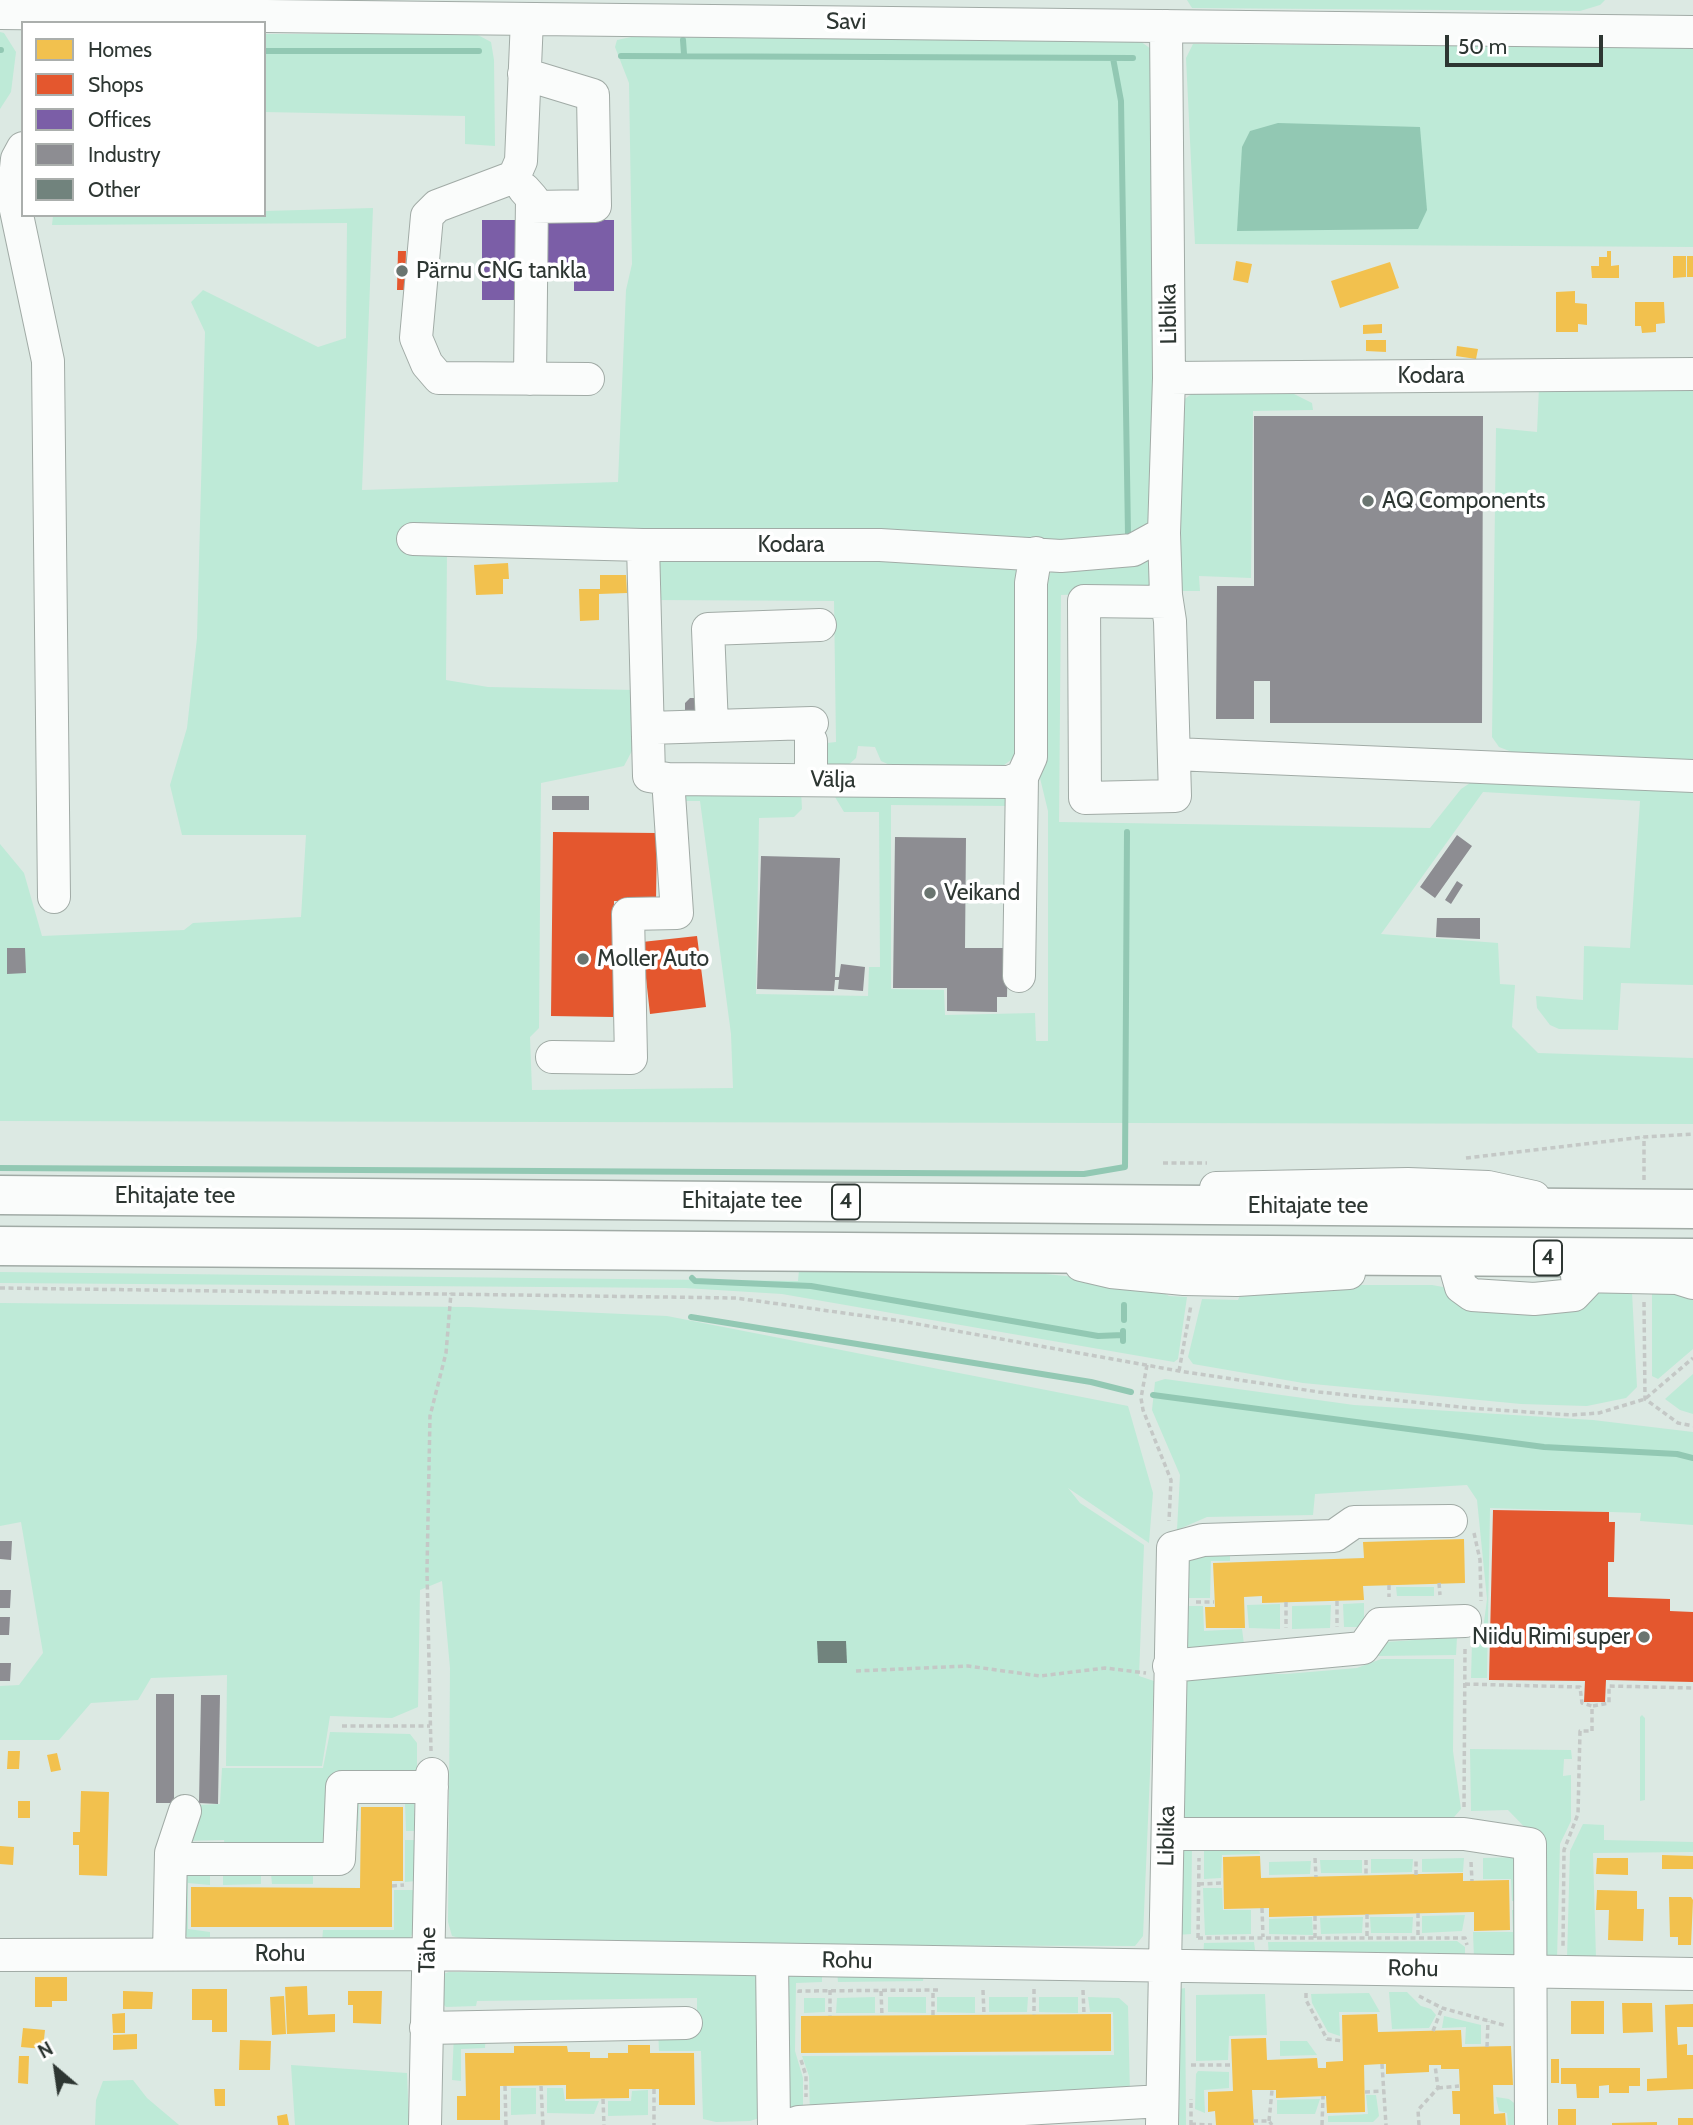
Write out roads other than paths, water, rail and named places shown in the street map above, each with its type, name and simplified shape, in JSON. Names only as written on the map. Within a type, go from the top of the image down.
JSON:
[{"type":"highway","name":"Ehitajate tee","points":[[0,1195],[1693,1209]]},
{"type":"highway","name":"4","points":[[0,1246],[1388,1258],[1693,1258]]},
{"type":"street","name":"Savi","points":[[0,13],[40,18],[151,7],[463,9],[527,19],[1693,32]]},
{"type":"street","points":[[527,19],[521,161],[514,177],[437,206],[427,216],[416,338],[427,364],[439,378],[588,379]]},
{"type":"street","name":"Liblika","points":[[1166,26],[1169,378],[1164,533],[1170,621],[1175,796],[1085,798],[1084,601],[1167,602]]},
{"type":"street","points":[[524,74],[593,95],[595,206],[532,207]]},
{"type":"street","points":[[0,140],[21,141]]},
{"type":"street","points":[[21,152],[17,159],[13,196],[48,361],[54,897]]},
{"type":"street","points":[[514,177],[531,198],[532,207],[530,379]]},
{"type":"street","name":"Kodara","points":[[1169,378],[1693,374]]},
{"type":"street","name":"Kodara","points":[[413,539],[643,545],[880,545],[1061,556],[1133,550],[1164,533]]},
{"type":"street","points":[[552,1057],[631,1058],[628,914],[677,913],[668,779],[649,776],[643,545]]},
{"type":"street","points":[[1019,975],[1022,777],[1031,757],[1031,583],[1036,553]]},
{"type":"street","points":[[712,726],[708,629],[820,625]]},
{"type":"street","points":[[648,728],[712,726],[811,732],[811,779]]},
{"type":"street","points":[[1174,754],[1693,776]]},
{"type":"street","name":"Välja","points":[[668,779],[1009,782],[1022,777]]},
{"type":"street","points":[[1143,1256],[1171,1241],[1693,1242]]},
{"type":"street","points":[[1035,1255],[1111,1272],[1184,1279],[1237,1280],[1353,1272],[1388,1258],[1457,1273],[1677,1278],[1693,1283]]},
{"type":"street","name":"Liblika","points":[[1162,2113],[1173,1548],[1203,1540],[1334,1536],[1354,1522],[1451,1521]]},
{"type":"street","points":[[1169,1671],[1363,1648],[1380,1624],[1465,1636]]},
{"type":"street","name":"Tähe","points":[[171,1859],[339,1859],[342,1787],[432,1781],[425,2125]]},
{"type":"street","points":[[169,1954],[171,1859],[185,1811]]},
{"type":"street","points":[[1168,1834],[1464,1834],[1530,1844],[1531,2125]]},
{"type":"street","name":"Rohu","points":[[0,1955],[428,1954],[1164,1967],[1263,1953],[1307,1968],[1693,1974]]},
{"type":"street","points":[[772,1960],[793,2124],[1162,2113]]},
{"type":"street","points":[[426,2028],[686,2023]]},
{"type":"waterway","points":[[683,40],[684,54]]},
{"type":"waterway","points":[[266,51],[479,51]]},
{"type":"waterway","points":[[621,56],[1133,58]]},
{"type":"waterway","points":[[1113,58],[1121,101],[1128,534]]},
{"type":"waterway","points":[[0,1168],[1084,1174],[1125,1167],[1127,832]]},
{"type":"waterway","points":[[692,1278],[695,1281],[811,1286],[1098,1336],[1123,1335]]},
{"type":"waterway","points":[[1124,1305],[1124,1320]]},
{"type":"waterway","points":[[691,1317],[1091,1382],[1131,1392]]},
{"type":"waterway","points":[[1123,1331],[1123,1341]]},
{"type":"waterway","points":[[1153,1395],[1544,1447],[1677,1454],[1693,1458]]},
{"type":"place","name":"Pärnu CNG tankla","points":[[402,271]]},
{"type":"place","name":"AQ Components","points":[[1368,501]]},
{"type":"place","name":"Veikand","points":[[930,893]]},
{"type":"place","name":"Moller Auto","points":[[583,959]]},
{"type":"place","name":"Niidu Rimi super","points":[[1644,1637]]}]
